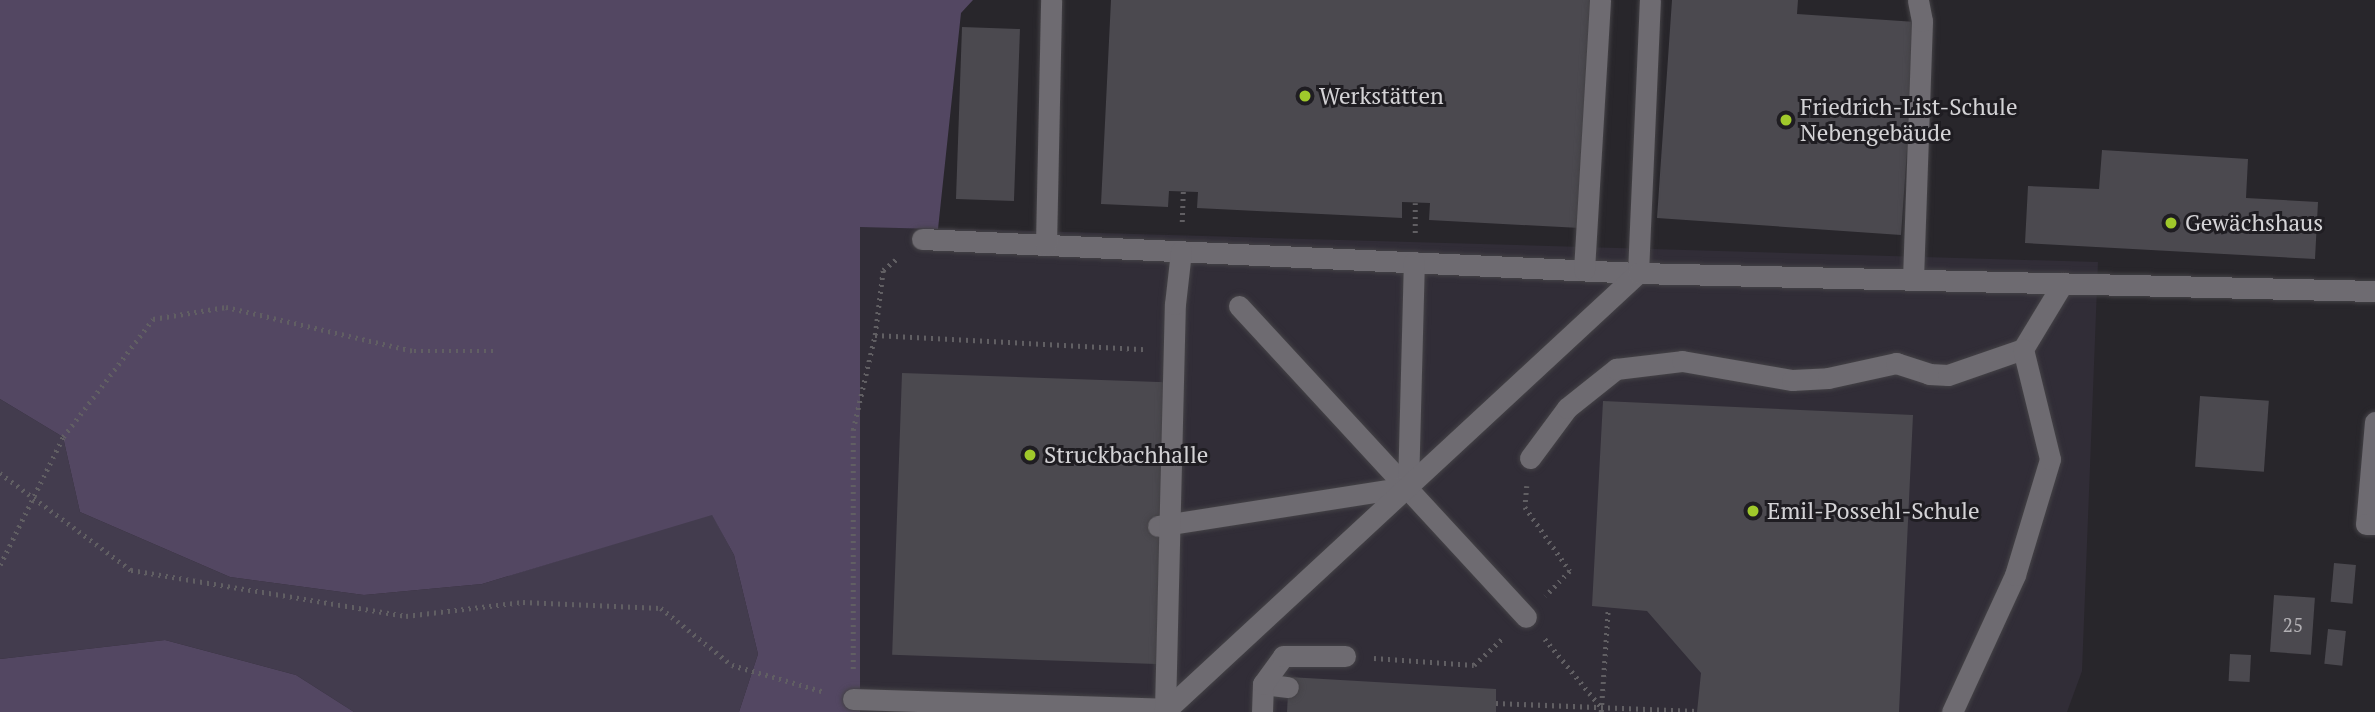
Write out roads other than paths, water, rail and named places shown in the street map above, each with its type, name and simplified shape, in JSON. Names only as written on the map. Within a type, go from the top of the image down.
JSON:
[{"type":"street","points":[[1046,245],[1051,0]]},
{"type":"street","points":[[1584,270],[1600,0]]},
{"type":"street","points":[[1164,712],[1638,274],[1650,0]]},
{"type":"street","points":[[1913,279],[1922,21],[1918,0]]},
{"type":"street","points":[[922,239],[1638,274],[2375,291]]},
{"type":"street","points":[[853,699],[1165,709],[1163,526],[1181,251]]},
{"type":"street","points":[[1408,487],[1415,262]]},
{"type":"street","points":[[1530,458],[1567,408],[1616,369],[1682,362],[1792,380],[1828,378],[1896,363],[1929,374],[1948,375],[2023,349],[2063,283]]},
{"type":"street","points":[[1239,306],[1526,617]]},
{"type":"street","points":[[1952,712],[2014,575],[2050,459],[2023,349]]},
{"type":"street","points":[[2375,422],[2365,524],[2375,524]]},
{"type":"street","points":[[1163,526],[1408,487]]},
{"type":"street","points":[[1262,712],[1263,684],[1283,656],[1345,656]]},
{"type":"street","points":[[1263,684],[1288,687]]},
{"type":"place","name":"Werkstätten","points":[[1305,96]]},
{"type":"place","name":"Friedrich-List-Schule Nebengebäude","points":[[1786,120]]},
{"type":"place","name":"Gewächshaus","points":[[2171,223]]},
{"type":"place","name":"Struckbachhalle","points":[[1030,455]]},
{"type":"place","name":"Emil-Possehl-Schule","points":[[1753,511]]}]
